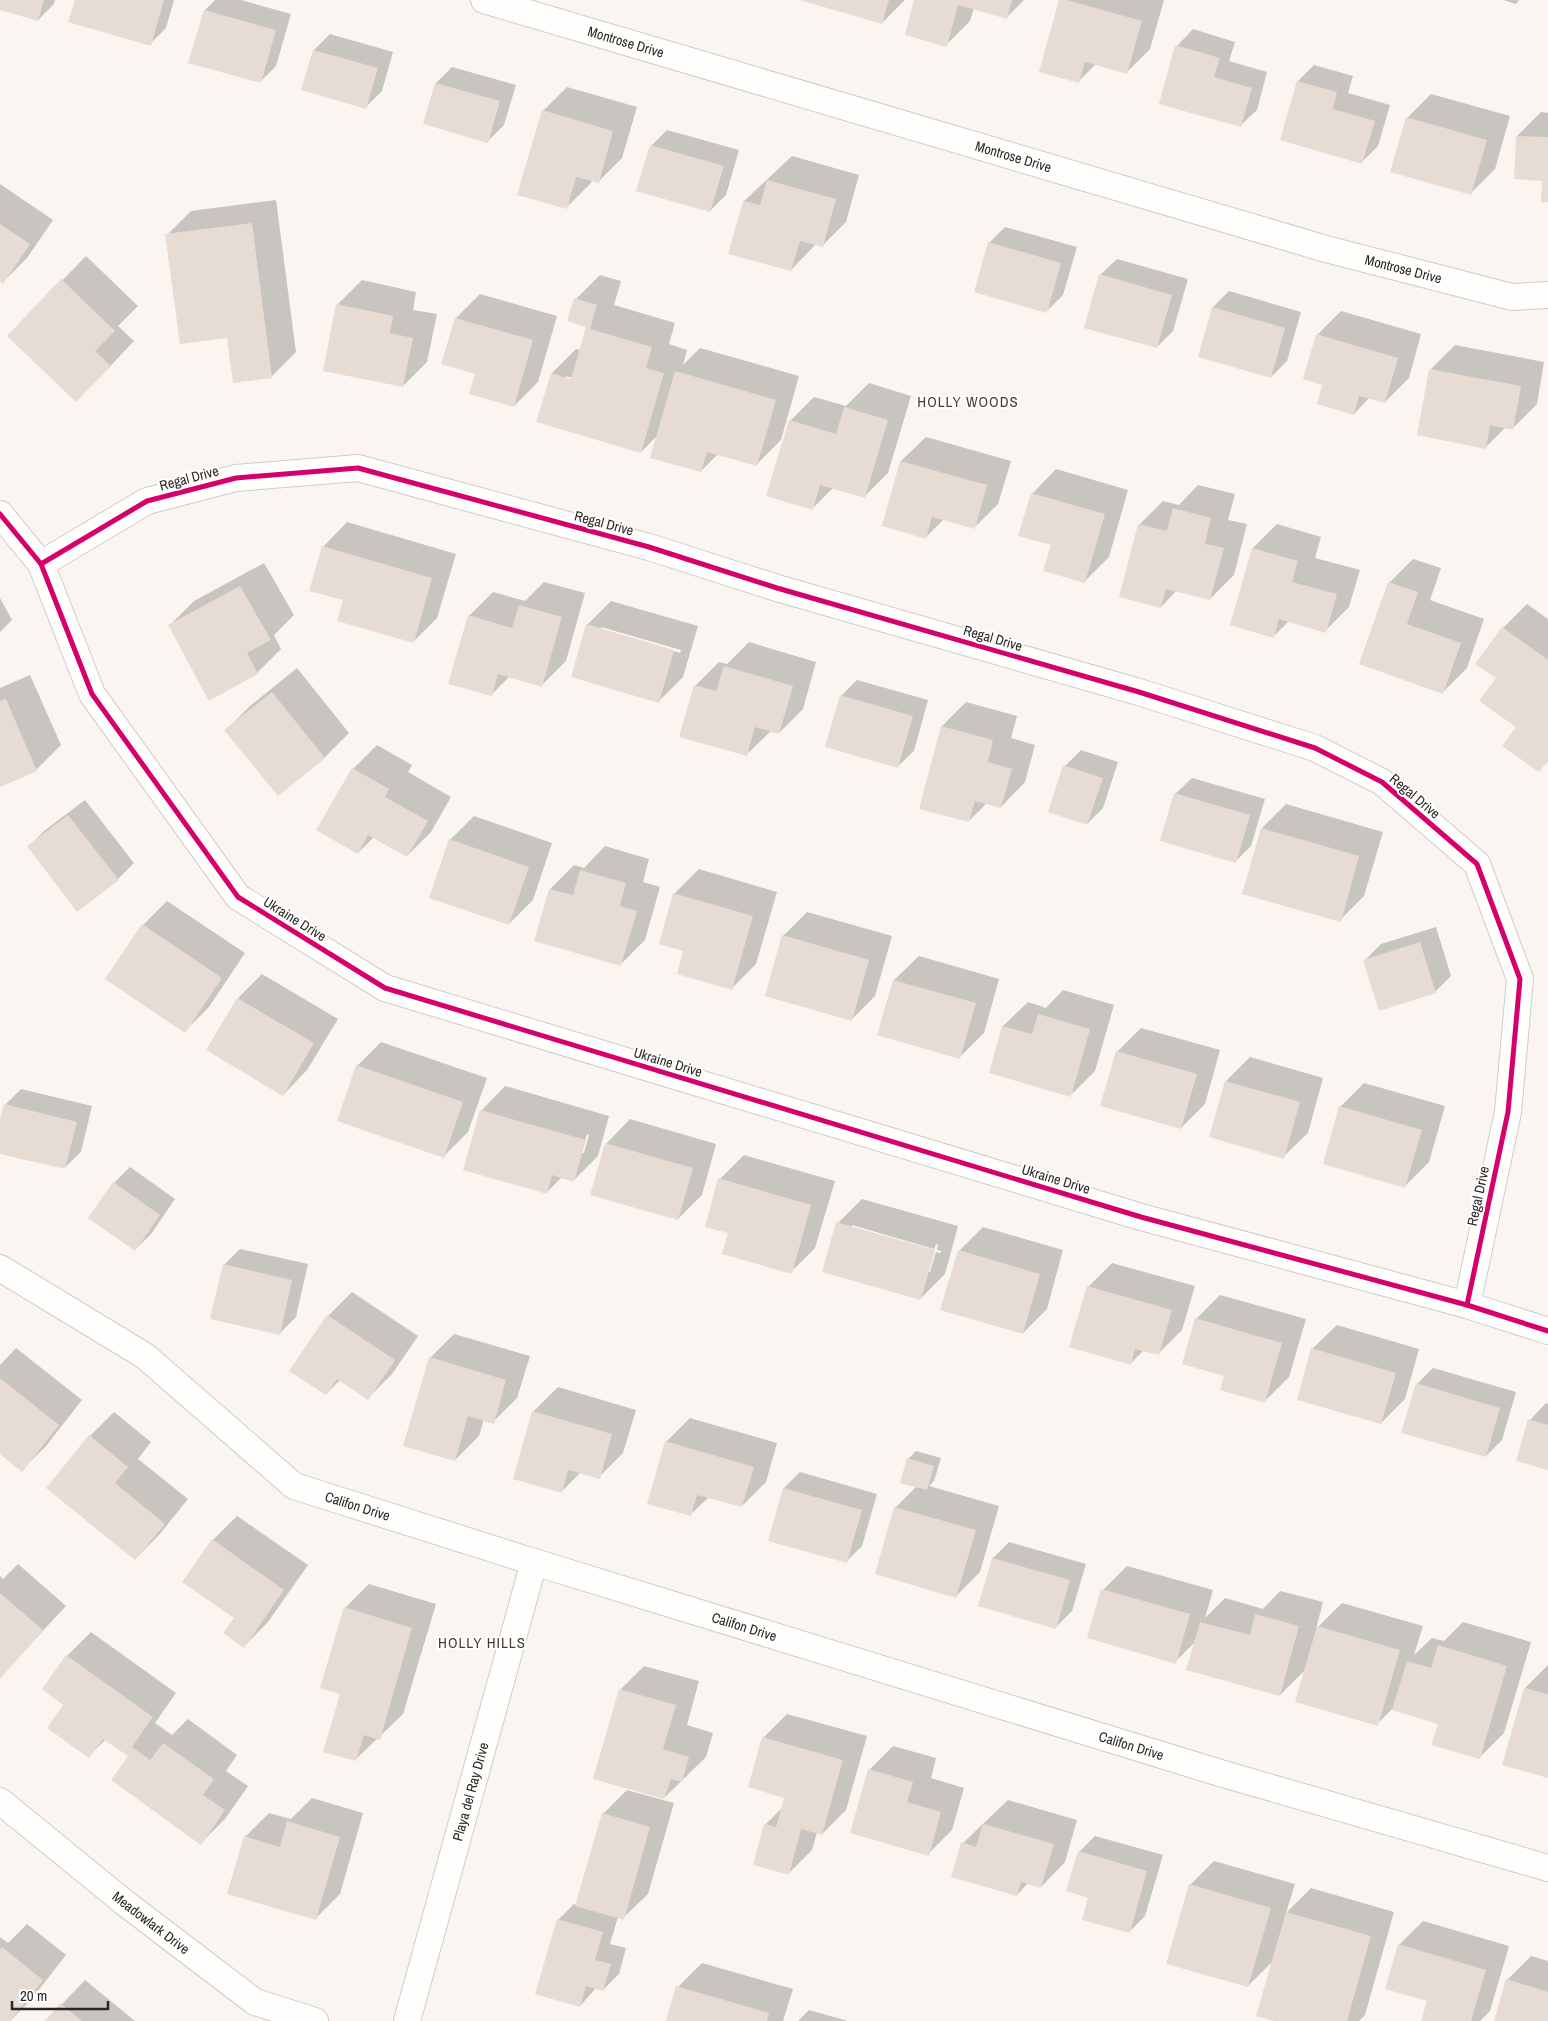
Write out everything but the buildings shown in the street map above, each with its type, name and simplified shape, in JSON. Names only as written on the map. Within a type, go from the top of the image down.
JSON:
[{"type":"street","name":"Montrose Drive","points":[[484,0],[1326,249],[1512,297],[1548,295]]},
{"type":"street","name":"Regal Drive","points":[[41,564],[147,501],[236,478],[358,468],[649,547],[777,588],[1157,698],[1315,748],[1382,782],[1477,864],[1520,979],[1508,1112],[1467,1305]]},
{"type":"street","name":"Ukraine Drive","points":[[0,514],[41,564],[92,694],[238,897],[385,988],[1141,1217],[1467,1305],[1548,1331]]},
{"type":"street","name":"Califon Drive","points":[[0,1268],[145,1356],[294,1486],[534,1562],[1220,1773],[1548,1868]]},
{"type":"street","name":"Playa del Ray Drive","points":[[407,2021],[534,1562]]},
{"type":"street","name":"Meadowlark Drive","points":[[0,1801],[125,1903],[255,2002],[314,2021]]},
{"type":"cycle path","points":[[41,564],[147,501],[236,478],[358,468],[649,547],[777,588],[1139,692],[1315,748],[1382,782],[1477,864],[1520,979],[1508,1112],[1467,1305]]},
{"type":"cycle path","points":[[0,514],[41,564],[92,694],[238,897],[385,988],[1141,1217],[1467,1305],[1548,1331]]},
{"type":"district","name":"HOLLY WOODS","points":[[968,401]]},
{"type":"district","name":"HOLLY HILLS","points":[[482,1642]]}]
